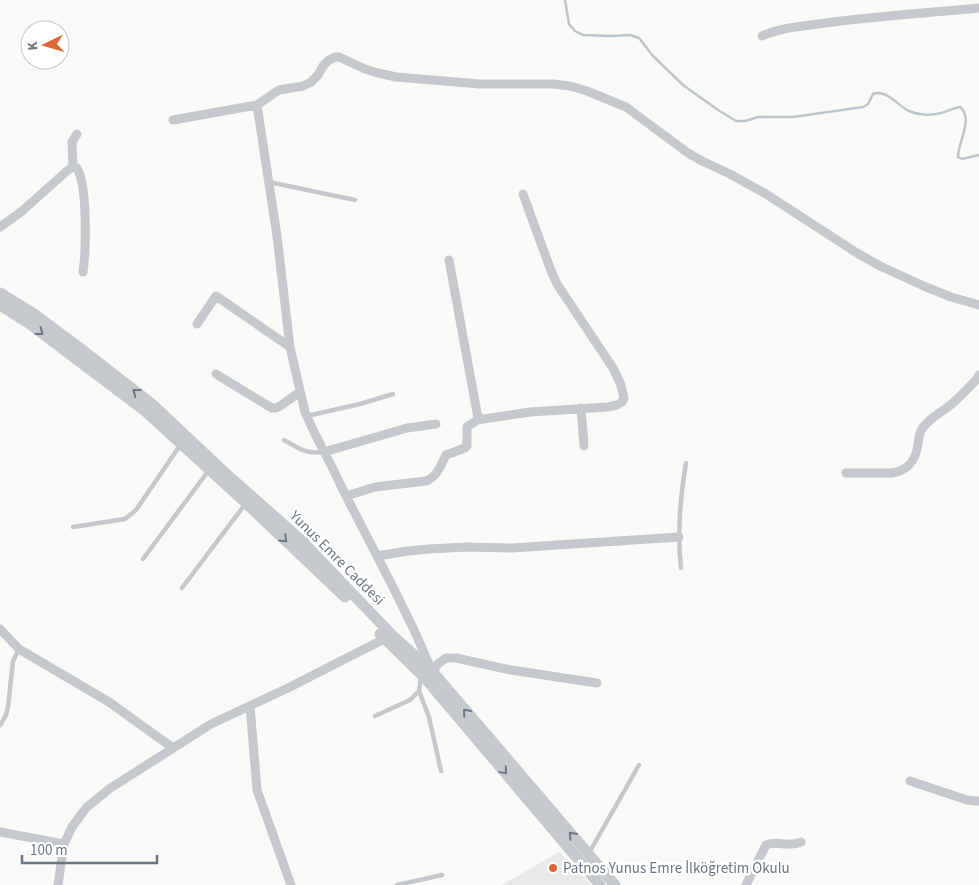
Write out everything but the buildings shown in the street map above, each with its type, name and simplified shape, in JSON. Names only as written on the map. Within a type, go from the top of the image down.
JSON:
[{"type":"street","points":[[762,36],[770,32],[833,22],[979,8]]},
{"type":"street","points":[[173,120],[248,107],[279,90],[303,86],[311,82],[323,66],[335,57],[365,69],[396,77],[489,84],[553,84],[570,86],[626,107],[688,153],[766,194],[880,266],[951,297],[979,304]]},
{"type":"street","points":[[256,104],[277,236],[290,347],[307,416],[415,632],[426,673],[446,658],[456,658],[511,670],[597,683]]},
{"type":"street","points":[[73,167],[72,142],[77,134]]},
{"type":"street","points":[[0,227],[21,212],[73,167]]},
{"type":"street","points":[[73,167],[76,167],[79,171],[84,193],[86,255],[83,272]]},
{"type":"street","points":[[346,496],[375,487],[431,480],[446,455],[467,446],[467,427],[477,420],[516,414],[608,407],[622,402],[624,398],[623,391],[613,368],[557,284],[523,194]]},
{"type":"street","points":[[449,260],[477,420]]},
{"type":"street","name":"Yunus Emre Caddesi","points":[[0,293],[58,331],[152,404],[223,471],[301,540],[388,637]]},
{"type":"street","points":[[197,324],[216,296],[290,347]]},
{"type":"street","name":"Yunus Emre Caddesi","points":[[0,305],[30,324],[144,410],[210,469],[426,673],[616,885]]},
{"type":"street","points":[[216,374],[272,408],[280,406],[300,392]]},
{"type":"street","points":[[846,473],[892,473],[907,468],[916,454],[923,427],[955,402],[979,375]]},
{"type":"street","points":[[581,408],[584,446]]},
{"type":"street","points":[[324,452],[407,428],[436,424]]},
{"type":"street","points":[[377,556],[428,549],[467,547],[512,548],[679,537]]},
{"type":"street","points":[[0,630],[18,649],[109,702],[173,748]]},
{"type":"street","points":[[58,885],[64,844],[72,827],[86,808],[109,789],[211,724],[288,688],[388,637]]},
{"type":"street","name":"Yunus Emre Caddesi","points":[[426,673],[600,885]]},
{"type":"street","points":[[250,706],[257,790],[291,885]]},
{"type":"street","points":[[910,781],[967,800],[979,801]]},
{"type":"street","points":[[0,832],[64,844]]},
{"type":"street","points":[[746,885],[766,845],[776,842],[792,844],[801,842]]},
{"type":"lane","points":[[269,182],[355,200]]},
{"type":"lane","points":[[307,416],[360,404],[393,394]]},
{"type":"lane","points":[[284,440],[301,450],[312,453],[324,452]]},
{"type":"lane","points":[[74,527],[118,521],[129,517],[136,510],[181,444]]},
{"type":"lane","points":[[681,568],[680,511],[686,463]]},
{"type":"lane","points":[[143,559],[210,469]]},
{"type":"lane","points":[[182,588],[246,503]]},
{"type":"lane","points":[[0,725],[8,707],[13,661],[18,649]]},
{"type":"lane","points":[[375,716],[410,700],[419,692],[426,673]]},
{"type":"lane","points":[[419,692],[429,717],[441,771]]},
{"type":"lane","points":[[589,854],[639,765]]},
{"type":"lane","points":[[397,885],[442,874]]},
{"type":"shaded area","name":"Patnos Yunus Emre İlköğretim Okulu","points":[[559,852],[591,885],[502,885]]},
{"type":"waterway","points":[[565,0],[569,24],[575,31],[583,35],[630,35],[639,38],[652,55],[683,85],[736,121],[745,121],[758,117],[793,117],[863,107],[868,104],[873,94],[878,93],[888,96],[905,109],[920,114],[937,114],[960,107],[966,117],[966,124],[958,157],[962,159],[979,155]]},
{"type":"place","name":"Patnos Yunus Emre İlköğretim Okulu","points":[[553,868]]}]
